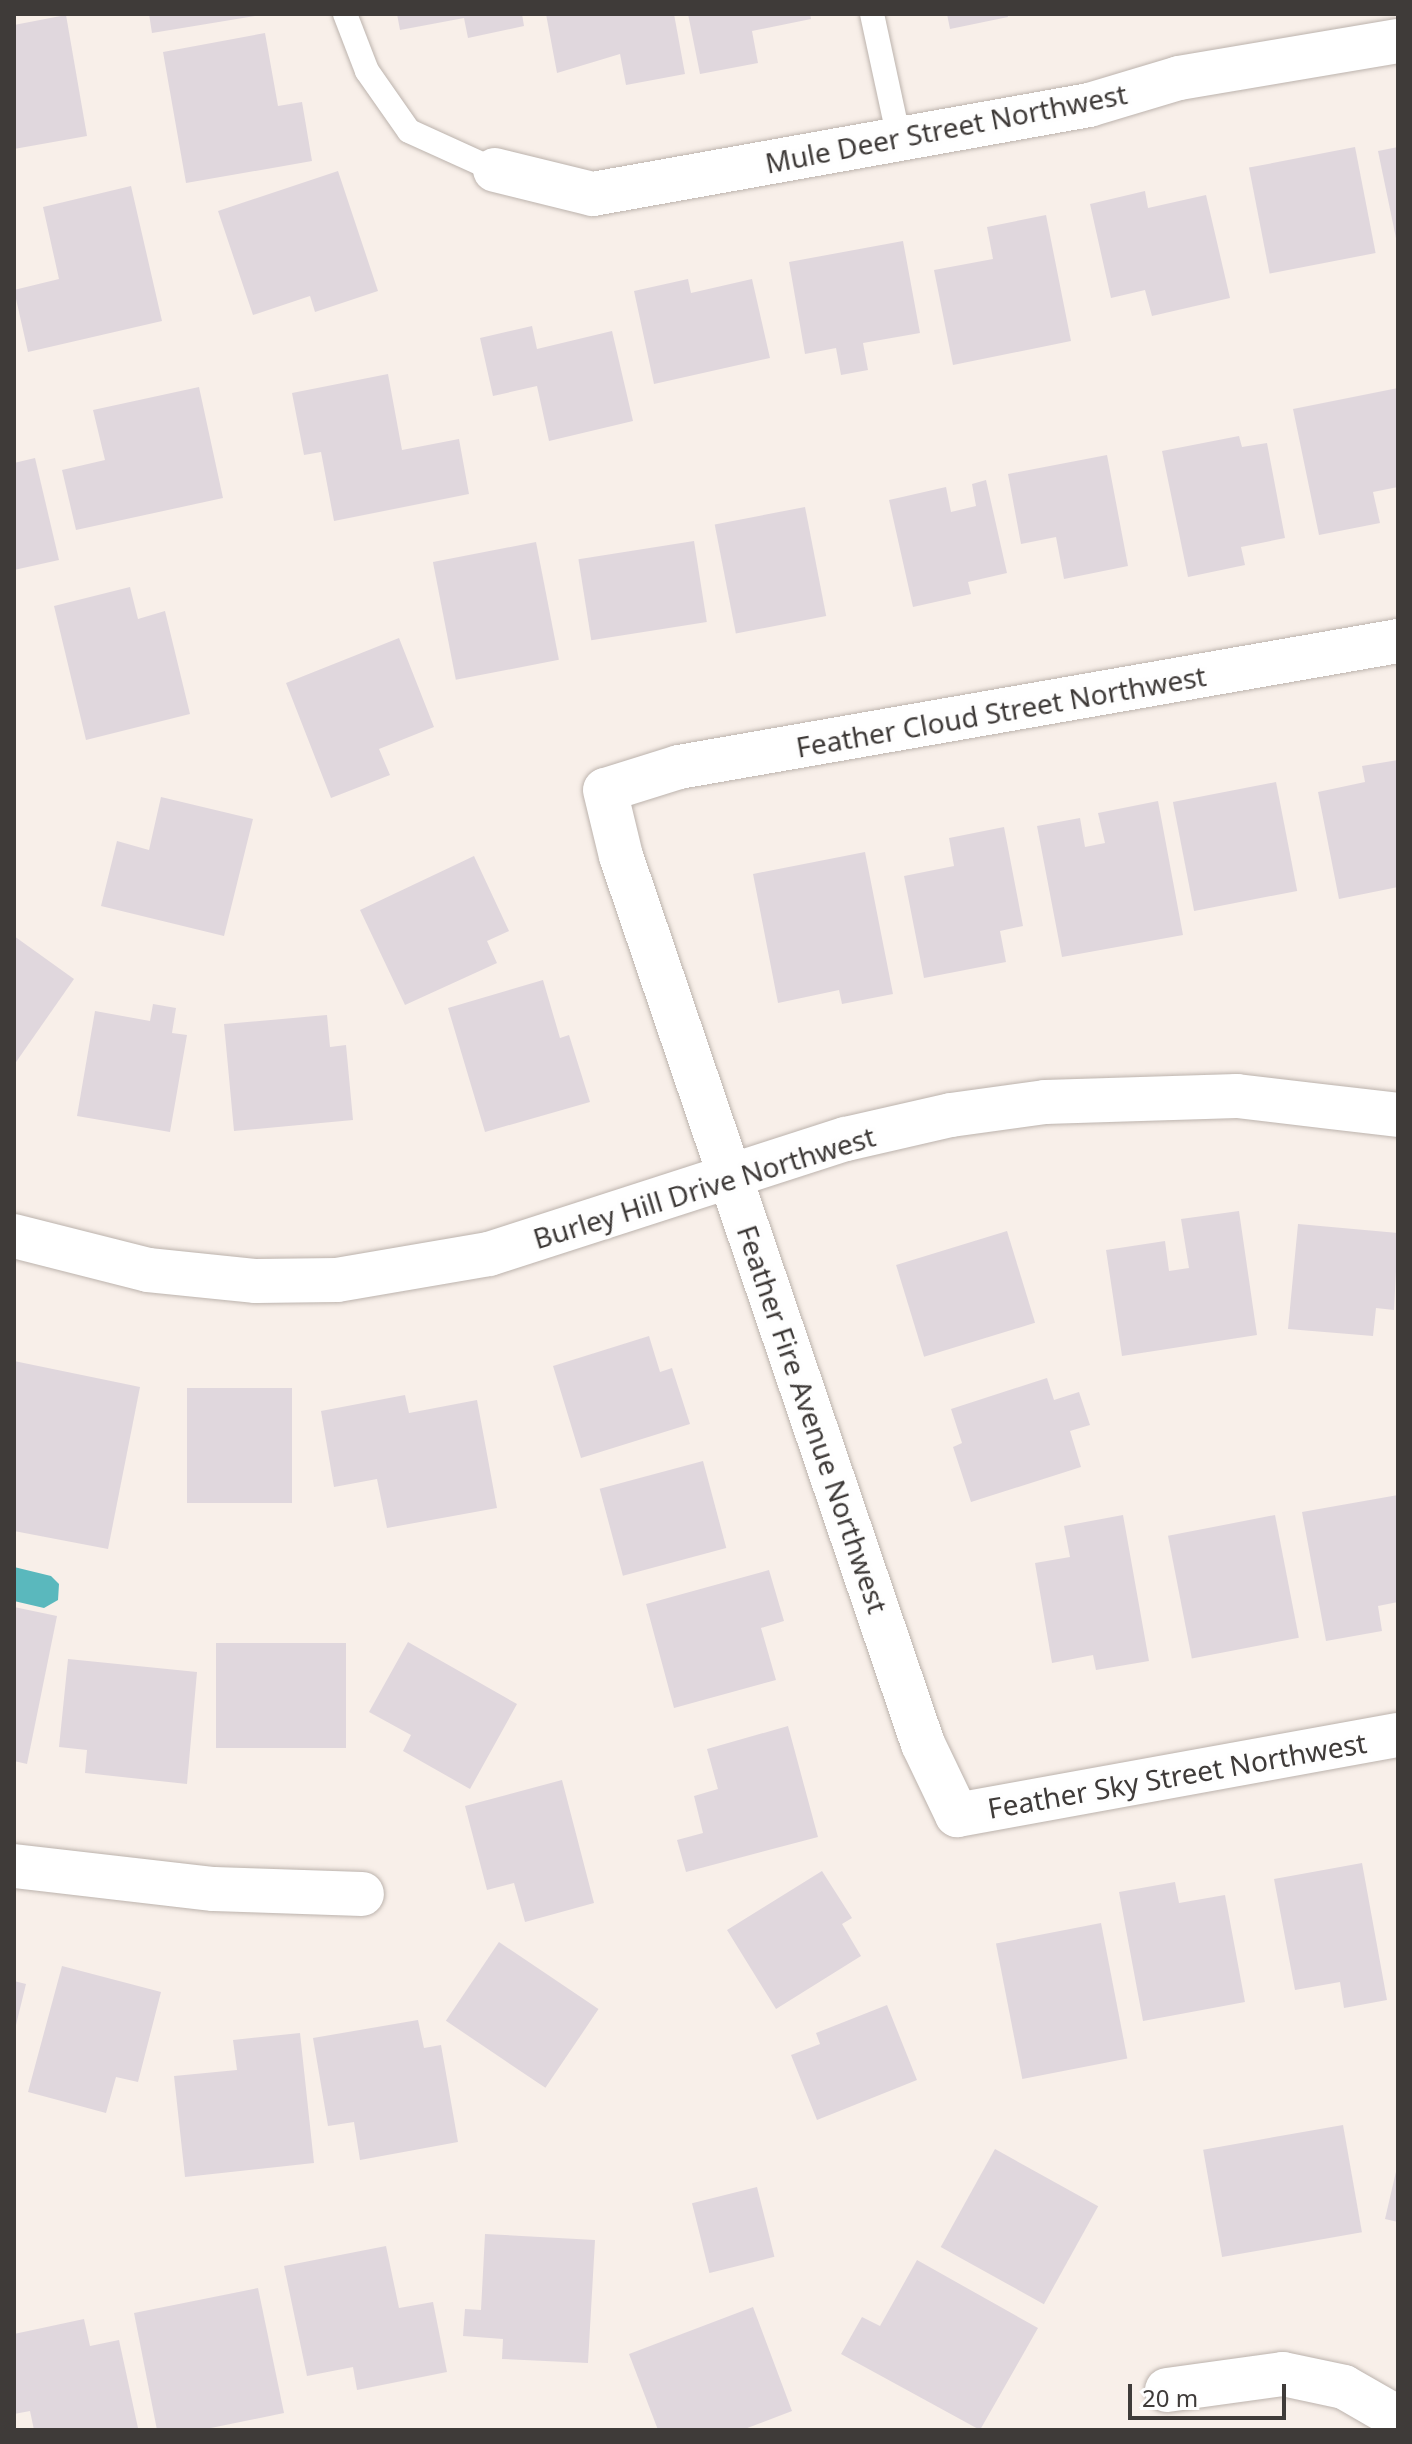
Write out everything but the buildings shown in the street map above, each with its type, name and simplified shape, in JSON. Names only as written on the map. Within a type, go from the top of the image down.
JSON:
[{"type":"street","name":"Mule Deer Street Northwest","points":[[495,170],[593,194],[1089,105],[1179,78],[1398,41]]},
{"type":"street","name":"Feather Cloud Street Northwest","points":[[605,790],[679,767],[1398,641]]},
{"type":"street","name":"Feather Fire Avenue Northwest","points":[[605,790],[621,856],[923,1744],[957,1815]]},
{"type":"street","name":"Burley Hill Drive Northwest","points":[[14,1236],[148,1270],[256,1281],[337,1280],[489,1254],[846,1139],[1045,1102],[1237,1096],[1398,1115]]},
{"type":"street","name":"Feather Sky Street Northwest","points":[[957,1815],[1398,1735]]},
{"type":"street","points":[[14,1866],[214,1889],[362,1894]]},
{"type":"street","points":[[1167,2390],[1283,2374],[1344,2387],[1398,2418]]},
{"type":"lane","points":[[345,14],[367,71],[409,131],[495,170]]},
{"type":"lane","points":[[872,14],[899,139]]},
{"type":"water","points":[[14,1567],[51,1576],[59,1584],[58,1600],[44,1608],[14,1601]]}]
